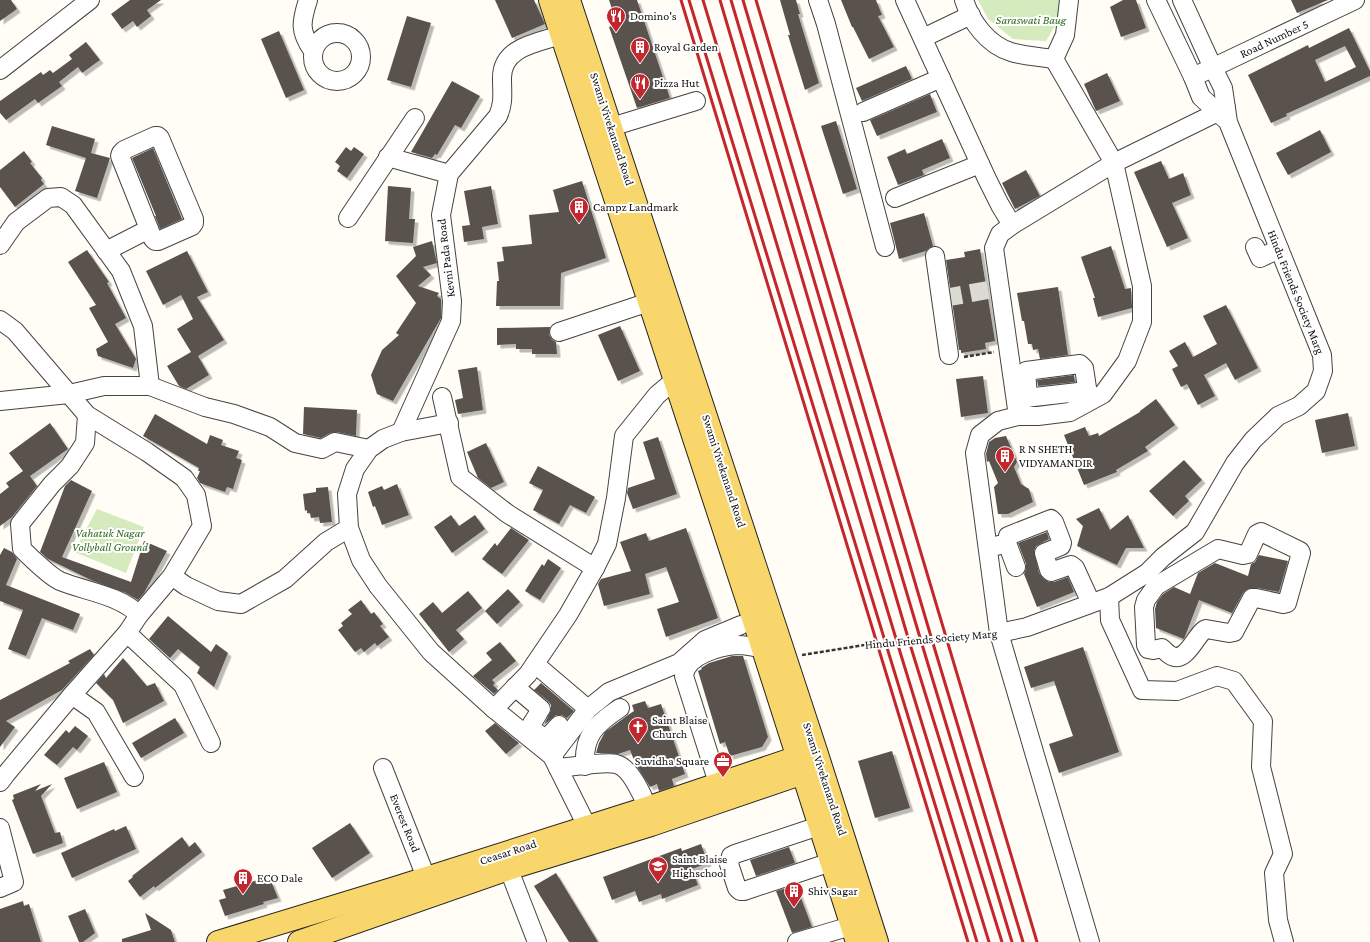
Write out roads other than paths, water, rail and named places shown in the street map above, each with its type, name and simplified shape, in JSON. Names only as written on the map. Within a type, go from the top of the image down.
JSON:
[{"type":"main road","name":"Swami Vivekanand Road","points":[[562,12],[611,127],[763,649],[809,762],[877,942]]},
{"type":"main road","name":"Swami Vivekanand Road","points":[[562,12],[649,302],[755,618],[786,657],[809,762],[819,826],[854,934]]},
{"type":"main road","name":"Ceasar Road","points":[[308,941],[430,887],[505,861],[590,835],[647,808],[718,783],[809,762]]},
{"type":"main road","name":"Ceasar Road","points":[[590,835],[651,826],[809,762]]},
{"type":"main road","name":"Ceasar Road","points":[[218,942],[306,915],[430,887]]},
{"type":"street","points":[[0,70],[90,0]]},
{"type":"street","points":[[308,0],[302,24],[303,34],[313,51]]},
{"type":"street","points":[[818,0],[828,31],[885,247]]},
{"type":"street","points":[[905,0],[942,78],[980,164],[1012,225]]},
{"type":"street","points":[[1054,59],[1065,36],[1069,0]]},
{"type":"street","name":"Hindu Friends Society Marg","points":[[1156,0],[1201,97],[1224,114]]},
{"type":"street","name":"Hindu Friends Society Marg","points":[[999,633],[1027,627],[1151,580],[1163,557],[1195,532],[1235,463],[1253,440],[1278,416],[1299,406],[1316,391],[1323,371],[1322,354],[1224,114],[1224,88],[1212,68],[1182,0]]},
{"type":"street","name":"Road Number 5","points":[[1193,77],[1355,0]]},
{"type":"street","points":[[923,38],[968,8],[977,27],[994,43],[1011,52],[1054,59]]},
{"type":"street","name":"Kevni Pada Road","points":[[401,432],[450,321],[452,302],[441,215],[449,174],[498,116],[502,107],[502,71],[509,56],[562,12]]},
{"type":"street","points":[[992,289],[1020,404],[1038,416],[1070,412],[1088,396],[1103,394],[1127,361],[1142,322],[1142,286],[1114,163],[1054,59]]},
{"type":"street","points":[[863,112],[942,78]]},
{"type":"street","points":[[611,127],[696,101]]},
{"type":"street","points":[[998,346],[992,289],[994,248],[1000,234],[1012,225],[1114,163],[1224,114]]},
{"type":"street","points":[[348,218],[415,118]]},
{"type":"street","points":[[158,136],[194,219],[194,223],[192,226],[158,241],[155,241],[149,229],[120,156],[124,150],[158,136]]},
{"type":"street","points":[[388,157],[449,174]]},
{"type":"street","points":[[895,198],[980,164]]},
{"type":"street","points":[[0,245],[16,222],[48,198],[61,197],[73,205],[121,271],[143,326],[150,386]]},
{"type":"street","points":[[106,251],[149,229]]},
{"type":"street","points":[[1260,258],[1279,249]]},
{"type":"street","points":[[935,256],[943,299],[949,355]]},
{"type":"street","points":[[559,332],[649,302]]},
{"type":"street","points":[[0,320],[16,331],[87,415],[147,452],[184,478],[196,495],[202,526],[172,576],[139,615],[127,633],[72,695],[0,782]]},
{"type":"street","points":[[1088,396],[1084,368],[1080,364],[1026,371],[1020,404],[980,436],[975,453],[999,633],[1090,942]]},
{"type":"street","points":[[494,709],[520,691],[528,674],[540,668],[607,544],[616,498],[624,436],[657,395],[675,380]]},
{"type":"street","points":[[0,401],[69,394],[104,386],[150,386],[205,408],[234,414],[270,427],[295,443],[322,449],[335,442],[369,449]]},
{"type":"street","points":[[442,397],[460,477],[508,514],[595,568]]},
{"type":"street","points":[[87,415],[85,443],[70,466],[52,484],[20,524],[22,549],[58,580],[108,597],[134,609],[139,615]]},
{"type":"street","points":[[449,423],[401,432],[383,440],[369,449],[355,469],[347,494],[349,528],[361,560],[378,586],[431,652],[494,709],[553,753],[585,766],[615,763],[624,768],[633,778],[647,808]]},
{"type":"street","points":[[1016,568],[1007,543],[1008,536],[1051,519],[1054,522],[1062,543],[1061,546],[1044,553],[1049,570],[1051,572],[1071,565],[1074,568],[1091,604]]},
{"type":"street","points":[[172,576],[186,586],[218,601],[241,604],[285,579],[326,542],[349,528]]},
{"type":"street","points":[[1195,532],[1218,549],[1246,556],[1250,552],[1257,534],[1262,532],[1300,551],[1301,555],[1287,603],[1283,604],[1252,598],[1234,632],[1229,633],[1206,629],[1201,632],[1185,654],[1178,657],[1171,656],[1162,648],[1149,650],[1146,645],[1144,607],[1151,580],[1218,549]]},
{"type":"street","points":[[988,548],[1007,543]]},
{"type":"street","points":[[1108,597],[1110,620],[1142,690],[1177,691],[1217,676],[1234,681],[1263,721],[1262,767],[1283,854],[1274,873],[1278,920],[1284,942]]},
{"type":"street","points":[[553,753],[588,708],[609,692],[679,663],[705,640],[755,618]]},
{"type":"street","points":[[127,633],[183,685],[211,743]]},
{"type":"street","points":[[718,783],[684,676],[685,671],[693,660],[716,648],[740,645],[763,649]]},
{"type":"street","points":[[540,668],[588,708]]},
{"type":"street","points":[[520,691],[539,712],[531,725],[532,728],[553,753],[590,835]]},
{"type":"street","points":[[72,695],[96,712],[134,777]]},
{"type":"street","points":[[585,766],[586,744],[591,732],[603,719],[620,708]]},
{"type":"street","points":[[553,753],[559,725]]},
{"type":"street","name":"Everest Road","points":[[383,768],[430,887]]},
{"type":"street","points":[[819,826],[735,854],[731,856],[729,864],[737,888],[740,891],[744,891],[831,862]]},
{"type":"street","points":[[0,828],[14,882],[0,888]]},
{"type":"street","points":[[505,861],[537,942]]},
{"type":"street","points":[[306,915],[308,941]]},
{"type":"street","points":[[797,942],[854,934]]},
{"type":"tunnel","points":[[944,298],[988,290]]},
{"type":"railway","points":[[681,0],[968,942]]},
{"type":"railway","points":[[689,0],[977,942]]},
{"type":"railway","points":[[703,0],[989,942]]},
{"type":"railway","points":[[720,0],[909,641],[1002,942]]},
{"type":"railway","points":[[731,0],[1012,942]]},
{"type":"railway","points":[[743,0],[1023,942]]},
{"type":"railway","points":[[756,0],[1037,942]]},
{"type":"place","name":"Domino's","points":[[616,33]]},
{"type":"place","name":"Royal Garden","points":[[640,64]]},
{"type":"place","name":"Pizza Hut","points":[[640,100]]},
{"type":"place","name":"Campz Landmark","points":[[579,224]]},
{"type":"place","name":"R N SHETH VIDYAMANDIR","points":[[1005,473]]},
{"type":"place","name":"Saint Blaise Church","points":[[638,744]]},
{"type":"place","name":"Suvidha Square","points":[[723,778]]},
{"type":"place","name":"Saint Blaise Highschool","points":[[658,883]]},
{"type":"place","name":"ECO Dale","points":[[243,895]]},
{"type":"place","name":"Shiv Sagar","points":[[794,908]]},
{"type":"park label","name":"Saraswati Baug","points":[[1031,20]]},
{"type":"park label","name":"Vahatuk Nagar Vollyball Ground","points":[[110,540]]}]
